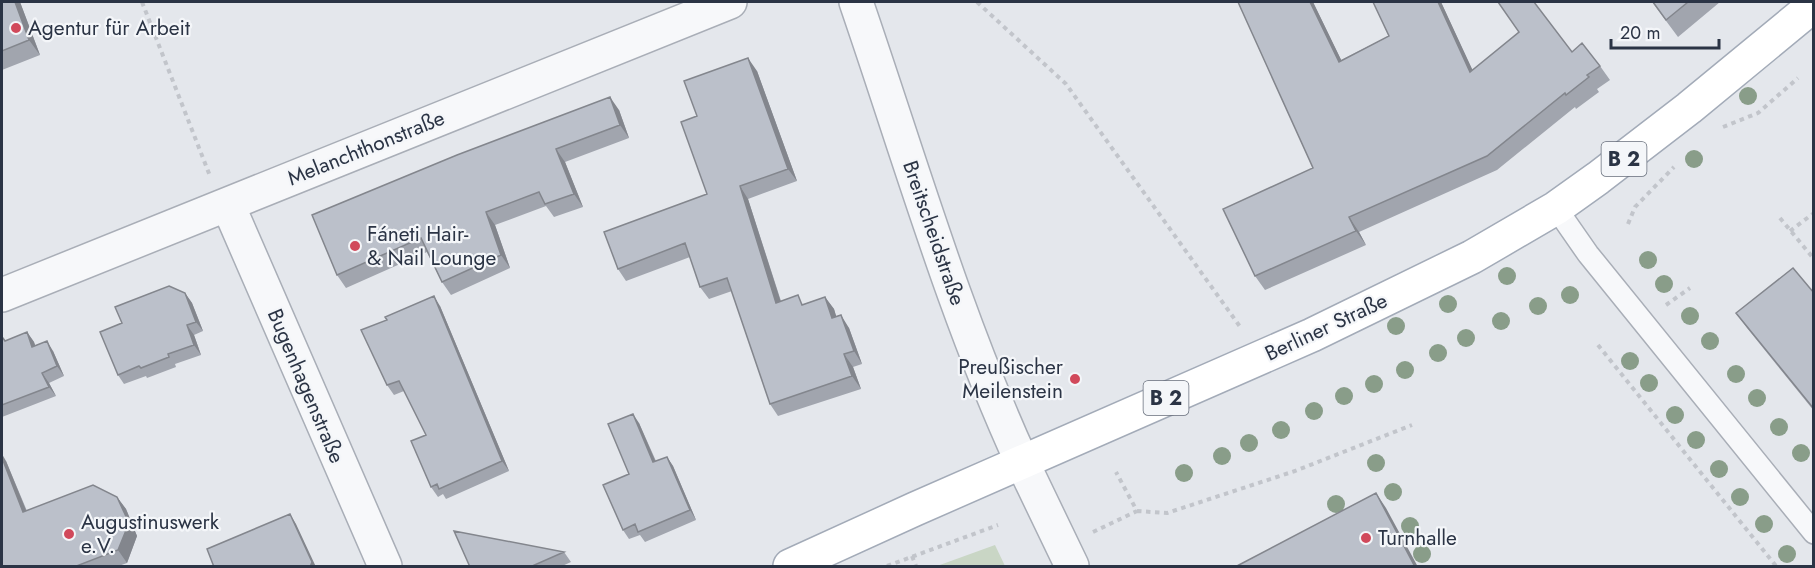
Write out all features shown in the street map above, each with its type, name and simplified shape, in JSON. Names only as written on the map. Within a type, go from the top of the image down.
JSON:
[{"type":"main road","name":"Berliner Straße","points":[[790,567],[1312,335],[1472,256],[1556,208],[1598,178],[1814,5]]},
{"type":"street","name":"Melanchthonstraße","points":[[2,295],[730,2]]},
{"type":"street","name":"Breitscheidstraße","points":[[856,2],[934,237],[978,358],[999,412],[1067,557]]},
{"type":"street","name":"Bugenhagenstraße","points":[[228,205],[385,567]]},
{"type":"lane","points":[[1556,208],[1601,271],[1814,533]]},
{"type":"path","points":[[142,2],[208,174],[228,205]]},
{"type":"path","points":[[977,2],[1066,84],[1240,327],[1256,359]]},
{"type":"path","points":[[1719,129],[1758,113],[1798,78]]},
{"type":"path","points":[[1628,224],[1635,207],[1676,164]]},
{"type":"path","points":[[1790,231],[1814,213]]},
{"type":"path","points":[[1780,218],[1814,259]]},
{"type":"path","points":[[1598,345],[1776,567]]},
{"type":"path","points":[[1067,557],[1137,511],[1167,513],[1295,471],[1412,425]]},
{"type":"path","points":[[1116,472],[1137,511]]},
{"type":"path","points":[[887,567],[998,525]]},
{"type":"green space","points":[[995,545],[1005,566],[937,566]]},
{"type":"building","points":[[2,2],[15,2],[29,40],[2,51]]},
{"type":"building","points":[[1238,2],[1310,2],[1339,62],[1389,36],[1373,2],[1438,2],[1470,72],[1519,32],[1498,2],[1534,2],[1572,52],[1582,43],[1600,66],[1487,156],[1349,217],[1356,231],[1255,276],[1223,209],[1313,168]]},
{"type":"building","points":[[1653,2],[1688,2],[1666,20]]},
{"type":"building","points":[[748,58],[788,169],[740,186],[776,303],[798,295],[802,305],[825,297],[832,318],[841,315],[854,351],[844,354],[852,376],[770,404],[727,278],[700,287],[685,243],[618,269],[604,232],[707,194],[681,122],[697,116],[684,81]]},
{"type":"building","points":[[610,97],[620,125],[556,149],[574,194],[545,204],[539,192],[486,212],[501,255],[442,282],[421,238],[337,275],[312,215],[457,155]]},
{"type":"building","points":[[1793,268],[1814,293],[1814,409],[1736,313]]},
{"type":"building","points":[[169,286],[185,293],[196,322],[187,325],[194,345],[168,354],[169,357],[118,375],[100,332],[122,323],[115,307]]},
{"type":"building","points":[[434,296],[502,461],[439,489],[437,484],[431,487],[411,441],[426,435],[399,381],[387,385],[361,330],[387,320],[385,317]]},
{"type":"building","points":[[27,332],[32,347],[47,341],[57,366],[42,373],[49,387],[2,405],[2,338],[5,341]]},
{"type":"building","points":[[633,414],[653,462],[667,457],[690,510],[638,532],[635,524],[623,530],[603,485],[629,474],[608,424]]},
{"type":"building","name":"Augustinuswerk e.V.","points":[[2,458],[23,512],[93,485],[117,497],[129,523],[118,550],[74,567],[2,567]]},
{"type":"building","name":"Turnhalle","points":[[1376,493],[1415,567],[1235,567]]},
{"type":"building","points":[[290,514],[312,562],[310,567],[214,567],[207,549]]},
{"type":"building","points":[[454,531],[564,552],[530,567],[470,567]]},
{"type":"place","name":"Agentur für Arbeit","points":[[16,28]]},
{"type":"place","name":"Fáneti Hair- & Nail Lounge","points":[[355,246]]},
{"type":"place","name":"Preußischer Meilenstein","points":[[1075,379]]},
{"type":"place","name":"Augustinuswerk e.V.","points":[[69,534]]},
{"type":"place","name":"Turnhalle","points":[[1366,538]]}]
